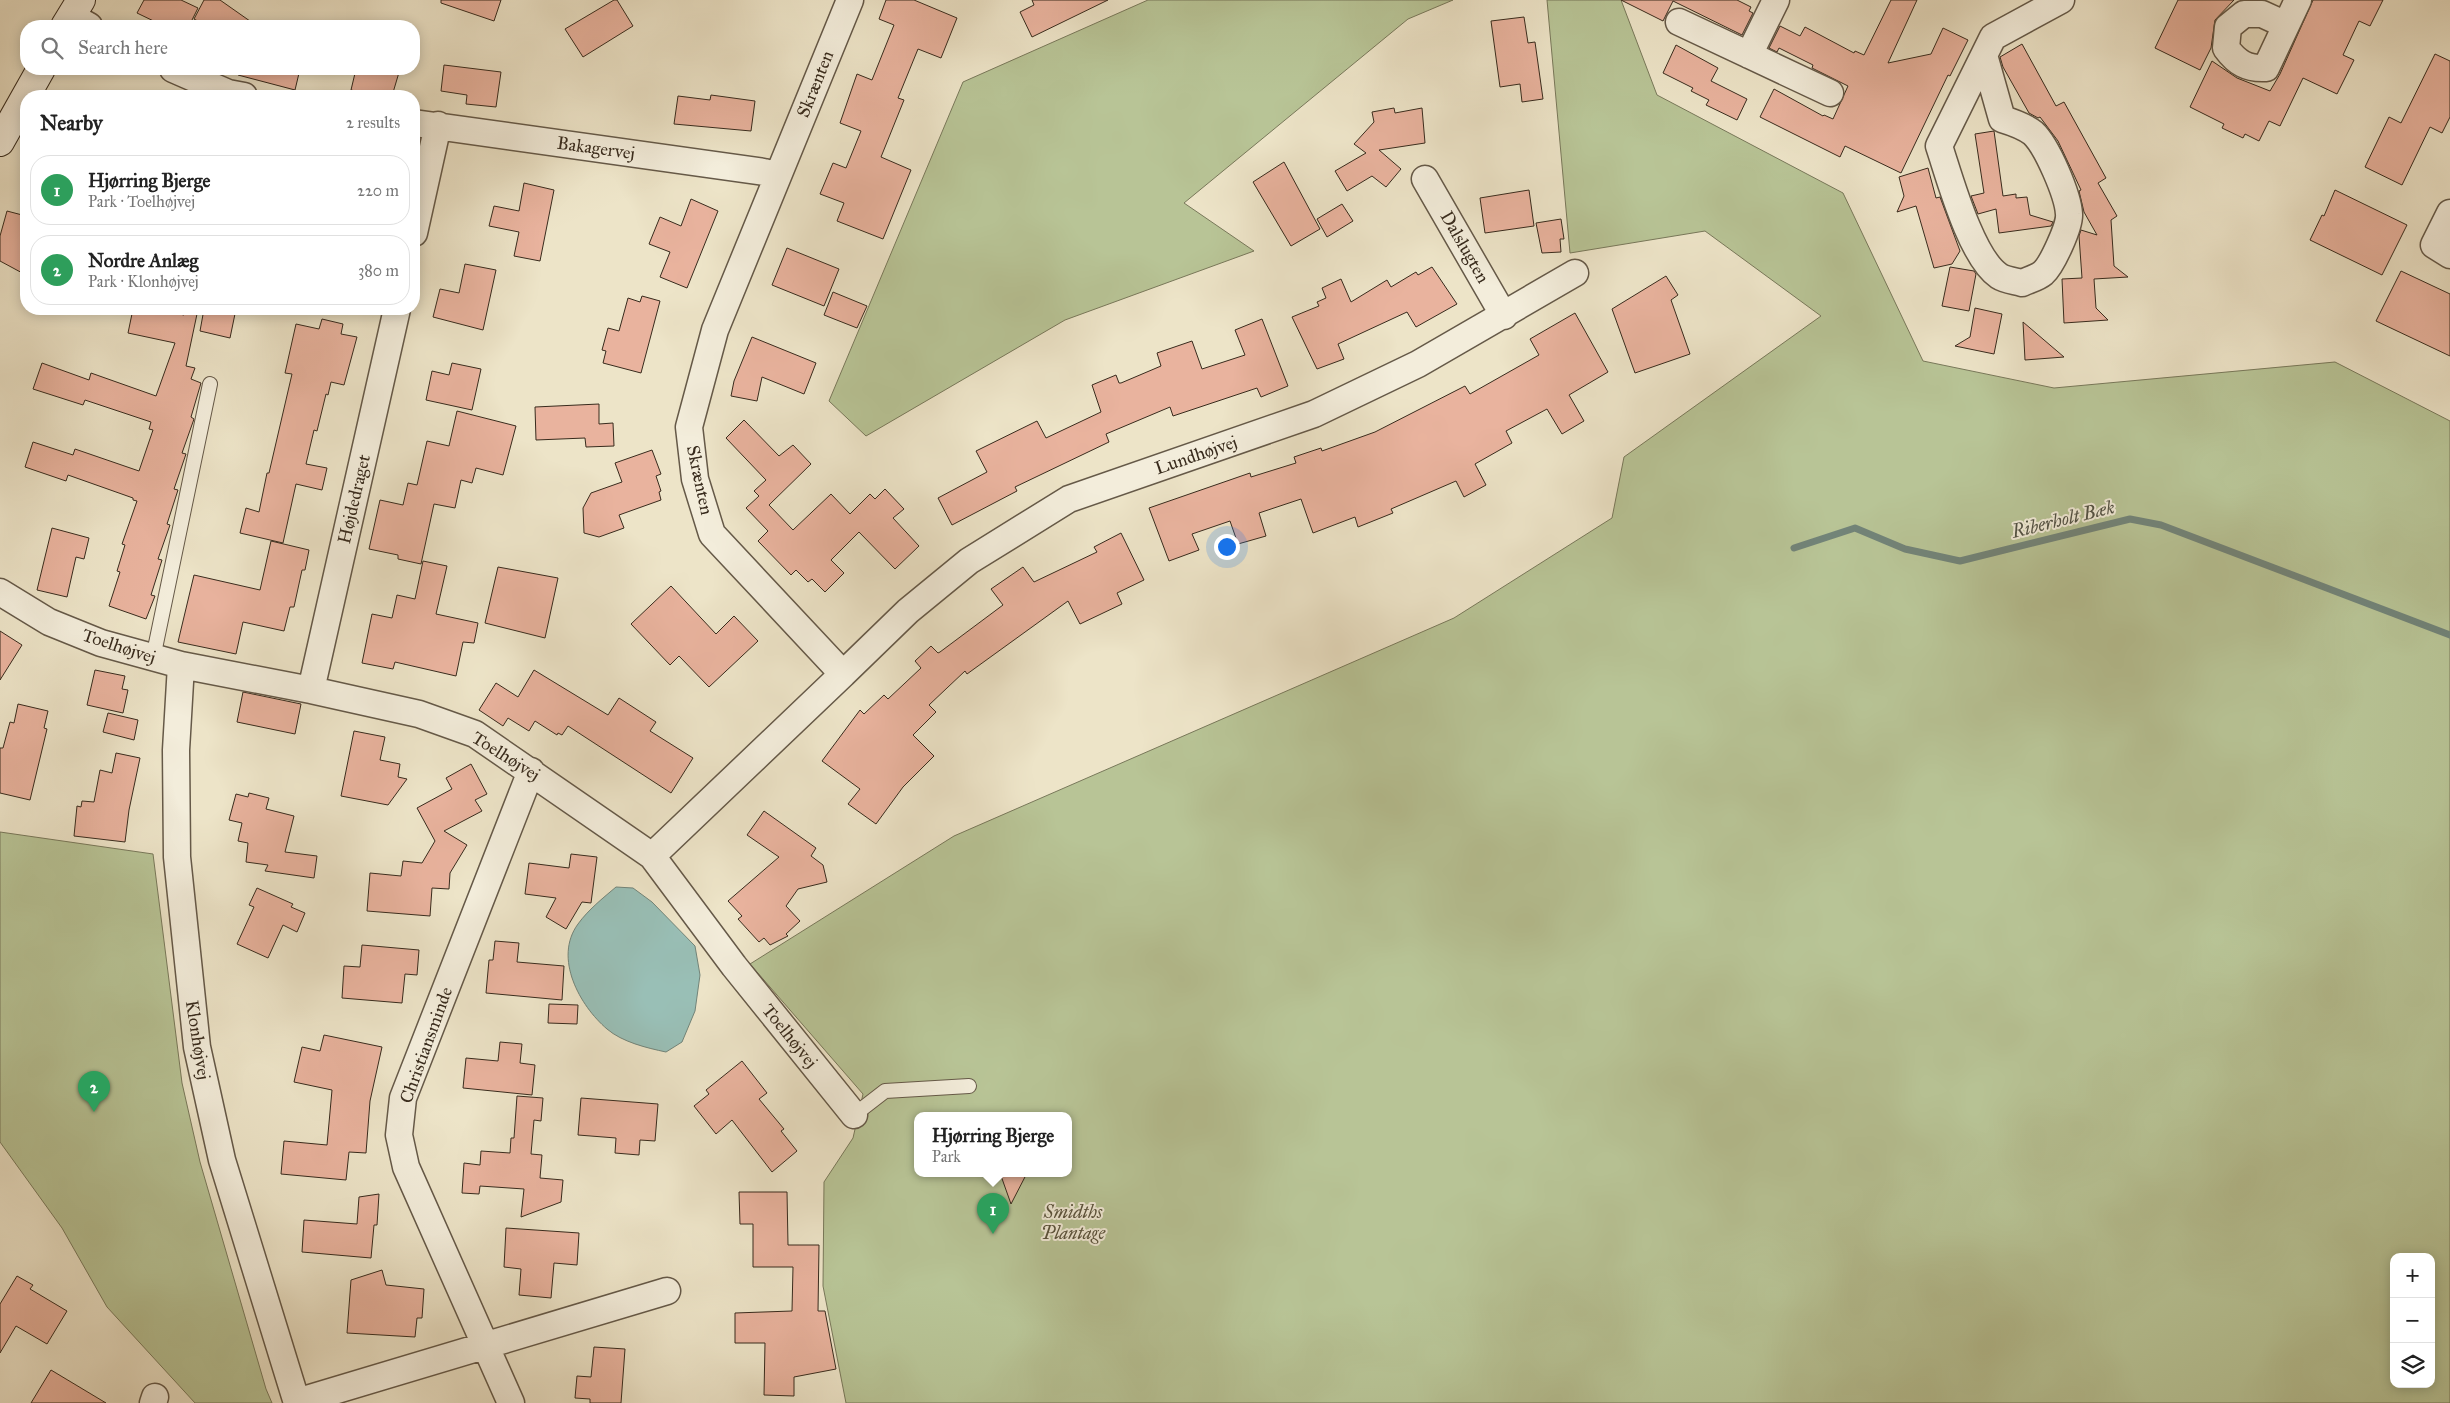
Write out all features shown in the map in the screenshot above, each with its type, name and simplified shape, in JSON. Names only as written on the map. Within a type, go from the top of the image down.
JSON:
[{"type":"street","name":"Skrænten","points":[[843,674],[712,534],[696,479],[689,427],[713,338],[850,0]]},
{"type":"street","points":[[1749,55],[1776,0]]},
{"type":"street","points":[[1984,55],[2002,119],[2017,124],[2034,134],[2047,153],[2061,187],[2069,215],[2060,245],[2043,273],[2022,283],[2000,277],[1985,261],[1964,220],[1939,146],[1984,55],[1993,37],[2060,0]]},
{"type":"street","points":[[2286,25],[2298,0]]},
{"type":"street","points":[[1678,22],[1830,93]]},
{"type":"street","points":[[29,90],[38,75]]},
{"type":"street","points":[[187,75],[221,90]]},
{"type":"street","points":[[0,142],[20,106]]},
{"type":"street","name":"Bakagervej","points":[[426,124],[764,172],[778,176]]},
{"type":"street","points":[[420,178],[426,124]]},
{"type":"street","name":"Dalslugten","points":[[1425,179],[1504,316]]},
{"type":"street","points":[[2450,213],[2434,245],[2450,255]]},
{"type":"street","name":"Lundhøjvej","points":[[843,674],[908,611],[969,561],[1069,499],[1314,414],[1418,364],[1504,316],[1575,273]]},
{"type":"street","name":"Højdedraget","points":[[311,690],[396,315]]},
{"type":"street","name":"Toelhøjvej","points":[[0,592],[48,622],[101,643],[182,665],[311,690],[419,714],[475,734],[652,856],[734,966],[854,1115]]},
{"type":"street","name":"Klonhøjvej","points":[[182,665],[176,750],[177,857],[197,1046],[222,1160],[297,1403]]},
{"type":"street","points":[[652,856],[843,674]]},
{"type":"street","name":"Christiansminde","points":[[511,1403],[406,1167],[399,1135],[404,1098],[531,771]]},
{"type":"street","points":[[297,1403],[667,1292]]},
{"type":"lane","points":[[153,658],[210,384]]},
{"type":"lane","points":[[854,1115],[885,1091],[969,1086]]},
{"type":"green space","points":[[1148,0],[1453,0],[1408,19],[1184,203],[1254,251],[1065,320],[866,436],[829,401],[963,82]]},
{"type":"green space","name":"Smidths Plantage","points":[[1547,0],[1621,0],[1657,95],[1843,193],[1923,361],[2054,388],[2335,362],[2450,421],[2450,1403],[846,1403],[823,1286],[824,1182],[853,1138],[863,1094],[750,964],[954,836],[1454,618],[1612,518],[1624,457],[1821,316],[1705,231],[1570,253]]},
{"type":"green space","points":[[0,832],[153,854],[182,1083],[200,1162],[266,1389],[272,1403],[195,1403],[107,1307],[62,1228],[0,1142]]},
{"type":"water","points":[[616,887],[633,888],[652,902],[695,946],[700,975],[695,1011],[682,1042],[666,1052],[627,1041],[613,1034],[588,1008],[579,995],[573,981],[568,952],[571,937],[586,914]]},
{"type":"building","points":[[144,0],[181,0],[198,8],[192,20],[152,20],[137,13]]},
{"type":"building","points":[[204,0],[220,0],[248,20],[196,20],[194,19]]},
{"type":"building","points":[[441,0],[501,0],[494,21],[441,3]]},
{"type":"building","points":[[617,0],[633,26],[583,57],[565,29]]},
{"type":"building","points":[[886,0],[914,0],[957,18],[941,58],[918,49],[898,98],[904,100],[881,157],[911,170],[883,239],[837,221],[844,203],[820,194],[833,163],[846,168],[861,131],[840,123],[857,74],[872,80],[894,25],[879,19]]},
{"type":"building","points":[[1032,0],[1108,0],[1032,37],[1020,12],[1034,5]]},
{"type":"building","points":[[1621,0],[1737,0],[1751,7],[1749,11],[1753,13],[1742,35],[1673,1],[1663,21]]},
{"type":"building","points":[[1891,0],[1917,0],[1888,63],[1931,54],[1943,28],[1968,40],[1950,76],[1948,75],[1901,173],[1845,146],[1840,157],[1760,117],[1774,89],[1823,116],[1833,119],[1848,86],[1812,68],[1813,65],[1779,48],[1777,52],[1769,48],[1780,26],[1800,36],[1805,27],[1854,53],[1855,51],[1864,55]]},
{"type":"building","points":[[2178,0],[2234,0],[2215,20],[2211,48],[2200,70],[2155,48]]},
{"type":"building","points":[[2313,0],[2383,0],[2370,26],[2359,21],[2343,55],[2354,60],[2337,94],[2303,78],[2280,126],[2269,121],[2259,141],[2245,134],[2243,138],[2222,128],[2224,124],[2190,107],[2212,61],[2237,78],[2270,91],[2280,74]]},
{"type":"building","points":[[1524,17],[1528,43],[1535,42],[1543,99],[1522,102],[1520,84],[1500,87],[1491,21]]},
{"type":"building","points":[[2022,44],[2056,106],[2064,102],[2106,178],[2098,183],[2117,216],[2111,220],[2114,266],[2128,277],[2094,279],[2096,308],[2108,320],[2064,323],[2062,279],[2082,278],[2079,236],[2081,230],[2097,235],[2084,212],[2079,191],[2081,190],[2058,141],[2040,117],[2038,118],[2029,113],[2003,67],[2000,57]]},
{"type":"building","points":[[1676,45],[1718,68],[1711,81],[1747,99],[1737,120],[1706,105],[1709,100],[1691,91],[1693,88],[1663,73]]},
{"type":"building","points":[[2435,54],[2450,61],[2450,117],[2442,133],[2430,127],[2402,185],[2365,167],[2389,117],[2401,123]]},
{"type":"building","points":[[444,65],[501,72],[496,107],[466,104],[467,95],[441,91]]},
{"type":"building","points":[[238,75],[299,75],[295,90]]},
{"type":"building","points":[[355,75],[398,75],[394,90],[351,90]]},
{"type":"building","points":[[711,95],[755,101],[751,131],[674,124],[678,96],[710,100]]},
{"type":"building","points":[[1394,108],[1395,113],[1422,108],[1425,143],[1379,150],[1401,169],[1386,187],[1372,176],[1347,191],[1335,171],[1366,153],[1354,144],[1374,122],[1372,112]]},
{"type":"building","points":[[1994,131],[2003,196],[2016,194],[2016,198],[2027,197],[2030,215],[2053,222],[2051,226],[1999,233],[1996,209],[1978,214],[1971,196],[1984,193],[1975,134]]},
{"type":"building","points":[[1284,162],[1320,229],[1291,246],[1253,182]]},
{"type":"building","points":[[1928,168],[1936,198],[1940,197],[1960,251],[1952,264],[1934,268],[1916,206],[1897,212],[1904,196],[1899,177]]},
{"type":"building","points":[[524,183],[554,190],[540,261],[514,256],[519,232],[489,226],[494,206],[519,211]]},
{"type":"building","points":[[1529,190],[1534,226],[1485,233],[1480,198]]},
{"type":"building","points":[[2335,190],[2407,225],[2382,275],[2310,240],[2322,215],[2324,216]]},
{"type":"building","points":[[691,199],[718,211],[687,288],[660,277],[670,252],[649,244],[660,217],[681,226]]},
{"type":"building","points":[[1342,204],[1353,221],[1327,237],[1317,219]]},
{"type":"building","points":[[7,211],[20,214],[20,272],[0,261],[0,236]]},
{"type":"building","points":[[1561,219],[1564,239],[1560,239],[1561,252],[1542,253],[1536,223]]},
{"type":"building","points":[[787,248],[839,269],[824,306],[772,285]]},
{"type":"building","points":[[465,264],[496,270],[483,330],[433,317],[440,289],[459,293]]},
{"type":"building","points":[[1432,267],[1457,304],[1416,327],[1407,312],[1338,344],[1344,359],[1317,369],[1292,317],[1319,306],[1317,302],[1326,298],[1322,288],[1341,279],[1351,302],[1387,280],[1391,287],[1416,272],[1418,275]]},
{"type":"building","points":[[1950,267],[1974,271],[1976,274],[1969,311],[1942,306]]},
{"type":"building","points":[[2401,271],[2450,294],[2450,356],[2376,321]]},
{"type":"building","points":[[1666,276],[1678,295],[1671,300],[1690,354],[1635,373],[1612,309]]},
{"type":"building","points":[[833,292],[867,306],[857,328],[824,315]]},
{"type":"building","points":[[642,296],[660,301],[641,373],[603,363],[606,351],[602,350],[608,328],[619,331],[628,298],[640,302]]},
{"type":"building","points":[[1975,308],[2002,314],[1994,354],[1955,346],[1970,337]]},
{"type":"building","points":[[1575,313],[1608,372],[1569,395],[1584,421],[1562,434],[1547,409],[1506,431],[1512,443],[1475,464],[1486,485],[1464,497],[1456,481],[1391,509],[1393,513],[1358,527],[1355,517],[1313,533],[1301,499],[1259,513],[1266,536],[1238,544],[1230,521],[1192,534],[1199,550],[1169,561],[1149,508],[1250,473],[1251,477],[1296,463],[1294,457],[1321,448],[1322,451],[1375,432],[1465,386],[1470,394],[1539,355],[1530,339]]},
{"type":"building","points":[[132,315],[197,315],[186,366],[195,368],[191,379],[201,383],[191,417],[194,419],[182,453],[186,454],[174,489],[178,490],[167,524],[170,525],[158,559],[162,560],[151,595],[155,596],[146,619],[109,606],[120,572],[117,571],[125,545],[122,544],[137,501],[68,475],[66,481],[25,467],[33,442],[73,455],[75,449],[139,471],[153,430],[149,429],[151,422],[85,400],[83,405],[33,389],[42,363],[89,380],[91,373],[156,396],[175,343],[128,333]]},
{"type":"building","points":[[203,315],[235,315],[230,338],[200,331]]},
{"type":"building","points":[[322,319],[343,324],[341,334],[357,337],[344,385],[331,382],[328,395],[326,394],[317,431],[314,430],[306,464],[327,468],[322,490],[296,484],[283,543],[240,533],[246,508],[259,512],[292,374],[285,373],[296,324],[319,329]]},
{"type":"building","points":[[1262,319],[1288,386],[1261,397],[1257,388],[1173,416],[1170,407],[1106,434],[1109,442],[1015,487],[1017,491],[952,525],[938,498],[987,472],[976,451],[1037,421],[1046,438],[1101,412],[1092,385],[1116,375],[1119,383],[1121,383],[1161,366],[1157,353],[1192,341],[1202,369],[1245,355],[1235,330]]},
{"type":"building","points":[[2023,322],[2064,357],[2025,360]]},
{"type":"building","points":[[752,337],[816,363],[804,394],[762,377],[757,401],[731,396],[734,381]]},
{"type":"building","points":[[452,363],[481,369],[472,410],[426,400],[432,371],[449,375]]},
{"type":"building","points":[[599,404],[599,424],[613,423],[614,446],[586,447],[585,438],[536,440],[535,407]]},
{"type":"building","points":[[457,411],[516,426],[503,475],[476,468],[472,483],[461,480],[455,508],[434,504],[421,564],[398,559],[398,555],[369,549],[380,500],[403,505],[408,483],[417,485],[427,441],[449,446]]},
{"type":"building","points":[[744,420],[779,456],[793,445],[811,464],[769,505],[793,530],[831,494],[850,514],[870,494],[875,499],[885,489],[904,509],[893,518],[919,546],[895,569],[859,532],[831,560],[844,573],[825,592],[812,579],[808,582],[796,570],[791,575],[758,541],[768,531],[746,508],[759,496],[754,491],[766,480],[726,438]]},
{"type":"building","points":[[652,450],[661,474],[656,476],[661,491],[659,492],[661,500],[619,515],[624,528],[599,537],[584,533],[583,508],[591,493],[622,482],[615,463]]},
{"type":"building","points":[[52,528],[89,538],[84,559],[76,557],[67,597],[37,590]]},
{"type":"building","points":[[1121,533],[1144,580],[1117,593],[1122,604],[1080,624],[1068,601],[967,674],[965,671],[929,705],[936,712],[913,735],[934,756],[903,787],[876,824],[848,804],[860,789],[822,761],[860,710],[864,714],[884,695],[888,699],[921,668],[915,661],[931,646],[938,653],[940,652],[1003,605],[991,589],[1023,567],[1034,582],[1097,552],[1094,547]]},
{"type":"building","points":[[271,541],[309,550],[305,570],[302,570],[294,607],[290,607],[284,631],[243,622],[236,654],[178,642],[194,575],[260,590]]},
{"type":"building","points":[[423,561],[447,566],[436,614],[478,623],[474,643],[463,642],[456,676],[395,662],[393,669],[362,663],[372,614],[392,618],[397,595],[415,599]]},
{"type":"building","points":[[498,567],[558,578],[545,638],[485,623]]},
{"type":"building","points":[[671,586],[716,634],[734,616],[758,641],[709,687],[679,656],[670,665],[631,624]]},
{"type":"building","points":[[0,631],[22,645],[0,680]]},
{"type":"building","points":[[95,670],[125,676],[122,689],[128,690],[123,713],[87,705]]},
{"type":"building","points":[[534,670],[608,715],[619,698],[656,722],[650,731],[693,758],[671,793],[568,726],[562,735],[558,733],[557,735],[535,721],[529,731],[508,718],[503,726],[479,710],[496,683],[518,697]]},
{"type":"building","points":[[243,692],[301,704],[295,734],[237,722]]},
{"type":"building","points":[[18,704],[48,711],[44,728],[47,729],[30,800],[0,793],[0,748],[3,748],[10,722],[14,723]]},
{"type":"building","points":[[108,713],[138,720],[134,740],[103,732]]},
{"type":"building","points":[[354,731],[385,737],[380,760],[400,764],[398,777],[407,779],[388,805],[341,796]]},
{"type":"building","points":[[116,753],[140,758],[129,810],[125,842],[74,836],[77,806],[81,807],[82,801],[94,802],[100,770],[112,773]]},
{"type":"building","points":[[471,764],[487,794],[475,800],[482,811],[444,831],[467,845],[450,873],[449,889],[432,888],[430,916],[367,911],[370,873],[401,876],[403,861],[422,863],[435,841],[417,808],[452,789],[446,778]]},
{"type":"building","points":[[249,793],[269,798],[266,809],[294,816],[285,852],[317,856],[314,878],[265,871],[268,865],[246,862],[248,843],[238,841],[242,823],[229,820],[236,794],[248,797]]},
{"type":"building","points":[[764,811],[816,848],[811,856],[823,865],[827,882],[798,889],[786,906],[800,921],[786,934],[788,936],[770,945],[764,938],[759,942],[738,919],[742,916],[728,901],[779,857],[747,835]]},
{"type":"building","points":[[571,854],[597,857],[591,903],[582,902],[566,929],[546,917],[556,898],[525,894],[529,863],[569,868]]},
{"type":"building","points":[[257,888],[293,904],[291,907],[305,913],[297,932],[283,925],[268,958],[237,944],[254,907],[249,905]]},
{"type":"building","points":[[495,941],[519,943],[517,962],[564,966],[562,1000],[486,993],[489,960],[493,960]]},
{"type":"building","points":[[362,945],[419,950],[417,975],[405,974],[402,1003],[342,998],[344,966],[360,967]]},
{"type":"building","points":[[549,1004],[578,1005],[577,1024],[548,1023]]},
{"type":"building","points":[[324,1035],[382,1047],[370,1101],[366,1153],[349,1152],[346,1180],[281,1174],[284,1141],[327,1145],[332,1090],[294,1082],[302,1047],[320,1051]]},
{"type":"building","points":[[500,1042],[522,1044],[520,1063],[535,1065],[532,1095],[463,1088],[466,1058],[498,1061]]},
{"type":"building","points":[[742,1061],[767,1093],[759,1099],[784,1129],[781,1131],[797,1151],[772,1172],[732,1120],[716,1134],[694,1106],[709,1094],[706,1090]]},
{"type":"building","points":[[517,1096],[543,1098],[541,1121],[534,1120],[531,1154],[542,1155],[540,1178],[563,1180],[561,1202],[521,1217],[524,1189],[480,1186],[479,1194],[462,1193],[464,1163],[480,1165],[481,1151],[510,1153],[511,1138],[514,1138]]},
{"type":"building","points":[[581,1098],[658,1104],[655,1141],[640,1140],[639,1155],[615,1153],[616,1138],[578,1135]]},
{"type":"building","points":[[1001,1177],[1025,1177],[1011,1204]]},
{"type":"building","points":[[739,1192],[787,1192],[788,1245],[819,1245],[818,1311],[825,1311],[836,1369],[794,1377],[794,1396],[764,1395],[765,1343],[735,1343],[735,1313],[792,1311],[793,1267],[753,1267],[753,1224],[740,1224]]},
{"type":"building","points":[[379,1194],[377,1225],[374,1225],[371,1258],[302,1252],[304,1220],[357,1224],[359,1197]]},
{"type":"building","points":[[506,1228],[579,1233],[577,1265],[554,1263],[551,1298],[519,1295],[521,1269],[504,1267]]},
{"type":"building","points":[[382,1270],[386,1285],[424,1289],[422,1318],[417,1318],[415,1337],[347,1333],[351,1280]]},
{"type":"building","points":[[17,1276],[33,1285],[30,1289],[67,1311],[47,1344],[16,1326],[0,1353],[0,1304]]},
{"type":"building","points":[[594,1347],[625,1349],[621,1403],[590,1403],[590,1399],[575,1398],[577,1376],[591,1377]]},
{"type":"building","points":[[51,1370],[106,1403],[31,1403]]},
{"type":"waterway","name":"Riberholt Bæk","points":[[1794,548],[1855,528],[1905,549],[1960,561],[2130,519],[2161,525],[2450,635]]},
{"type":"place","name":"Nordre Anlæg","points":[[94,1112]]},
{"type":"place","name":"Hjørring Bjerge","points":[[993,1234]]}]
